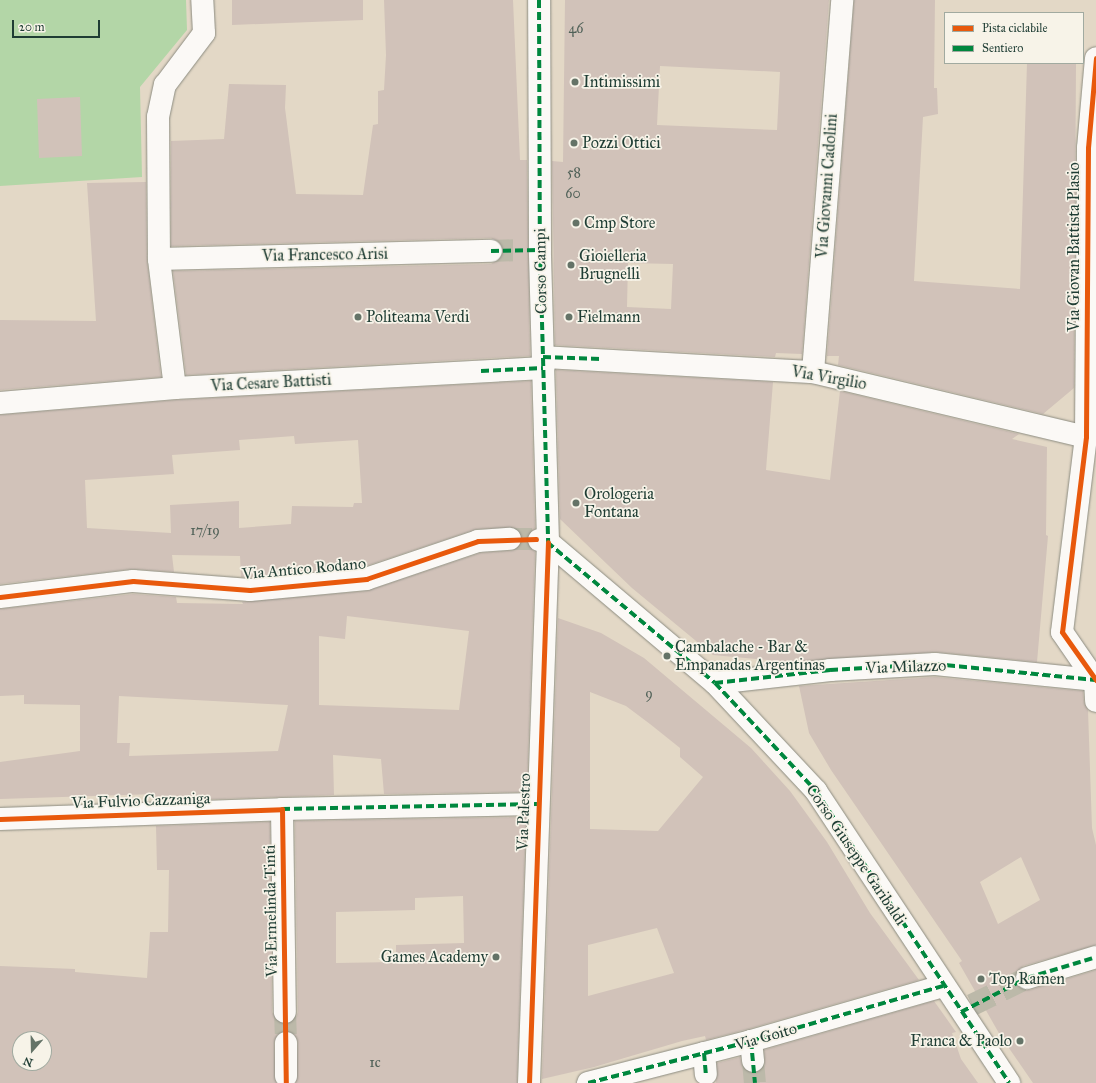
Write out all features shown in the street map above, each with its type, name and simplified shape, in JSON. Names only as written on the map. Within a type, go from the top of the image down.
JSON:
[{"type":"street","points":[[175,388],[159,259],[158,117],[164,85],[204,33],[202,0]]},
{"type":"street","name":"Corso Campi","points":[[539,0],[532,250],[543,363],[542,541]]},
{"type":"street","name":"Via Giovanni Cadolini","points":[[813,372],[842,0]]},
{"type":"street","name":"Via Giovan Battista Plasio","points":[[1096,58],[1088,148],[1086,437],[1062,632],[1096,687]]},
{"type":"street","name":"Via Francesco Arisi","points":[[159,259],[491,251]]},
{"type":"street","name":"Via Virgilio","points":[[543,363],[601,359],[813,372],[1086,437]]},
{"type":"street","name":"Via Cesare Battisti","points":[[0,403],[175,388],[481,371],[543,363]]},
{"type":"street","name":"Via Antico Rodano","points":[[0,597],[133,581],[250,590],[366,579],[478,541],[510,539]]},
{"type":"street","name":"Corso Giuseppe Garibaldi","points":[[542,541],[715,683],[816,791],[943,986],[966,1008],[1009,1083]]},
{"type":"street","name":"Via Palestro","points":[[529,1083],[537,804],[542,541]]},
{"type":"street","name":"Via Milazzo","points":[[715,683],[830,670],[935,664],[1096,687]]},
{"type":"street","name":"Via Fulvio Cazzaniga","points":[[0,819],[282,809],[537,804]]},
{"type":"street","name":"Via Ermelinda Tinti","points":[[282,809],[285,1012]]},
{"type":"street","points":[[1027,978],[1096,957]]},
{"type":"street","name":"Via Goito","points":[[588,1083],[705,1063],[752,1051],[943,986]]},
{"type":"street","points":[[286,1044],[286,1076]]},
{"type":"green space","points":[[0,0],[186,0],[187,30],[140,87],[142,177],[0,186]]},
{"type":"building","points":[[232,0],[363,0],[363,20],[232,25]]},
{"type":"building","points":[[384,0],[513,0],[520,160],[527,160],[530,356],[186,375],[173,271],[491,264],[502,257],[501,244],[491,238],[171,246],[171,141],[224,139],[229,84],[286,85],[285,108],[296,194],[363,195],[373,125],[378,124],[378,91],[384,90],[386,55]]},
{"type":"building","points":[[565,0],[829,0],[802,354],[776,353],[775,357],[555,345],[552,161],[563,162]],"holes":[[[660,66],[780,72],[777,130],[657,125]],[[628,263],[673,264],[671,309],[627,307]]]},
{"type":"building","points":[[854,0],[935,0],[934,88],[937,88],[938,114],[923,117],[914,281],[1020,289],[1027,64],[1076,64],[1074,388],[1043,414],[838,365],[839,356],[827,356]]},
{"type":"building","points":[[80,97],[82,156],[39,158],[37,99]]},
{"type":"building","points":[[146,182],[147,260],[161,377],[0,390],[0,320],[96,321],[87,183]]},
{"type":"building","points":[[556,370],[773,382],[766,470],[830,480],[840,391],[1019,434],[1012,439],[1047,447],[1046,535],[1048,536],[1037,662],[936,652],[788,662],[713,655],[632,588],[560,519]]},
{"type":"building","points":[[531,381],[535,528],[527,538],[527,544],[535,552],[527,792],[384,794],[381,759],[333,755],[334,795],[156,801],[155,794],[0,799],[0,762],[80,751],[80,705],[24,704],[24,695],[0,696],[0,609],[133,594],[176,597],[177,603],[243,604],[242,602],[367,591],[480,553],[517,550],[522,539],[515,528],[477,529],[363,567],[250,577],[241,577],[240,556],[172,555],[174,572],[132,569],[0,584],[0,415],[176,400]],"holes":[[[294,436],[295,444],[358,440],[362,503],[354,503],[353,507],[292,506],[291,524],[239,528],[239,501],[170,505],[171,533],[87,528],[85,480],[174,474],[172,455],[240,450],[239,440]],[[347,616],[469,631],[459,710],[319,705],[319,636],[345,639]],[[119,696],[288,705],[278,751],[129,756],[130,743],[117,743]]]},
{"type":"building","points":[[558,618],[601,633],[644,658],[751,748],[790,791],[827,842],[870,913],[919,980],[748,1029],[706,1040],[705,1036],[682,1041],[594,1067],[542,1079]],"holes":[[[590,692],[626,706],[650,724],[680,748],[680,757],[703,777],[658,831],[590,829]],[[657,928],[674,973],[588,996],[588,945]]]},
{"type":"building","points":[[935,677],[1083,691],[1084,702],[1088,710],[1092,828],[1096,845],[1096,945],[1023,966],[1015,976],[1018,987],[1030,990],[1096,970],[1096,1083],[1033,1083],[1000,1035],[959,963],[962,961],[831,770],[809,733],[799,686]],"holes":[[[1021,857],[1040,900],[998,924],[980,882]]]},
{"type":"building","points":[[526,817],[517,1083],[296,1083],[298,1043],[293,1032],[286,1031],[279,1032],[274,1043],[276,1083],[0,1083],[0,966],[75,969],[75,972],[147,978],[150,932],[168,932],[169,870],[157,870],[156,826],[270,822],[272,1012],[279,1023],[286,1024],[296,1018],[298,1012],[295,821]],"holes":[[[463,896],[464,943],[396,945],[396,962],[336,963],[336,912],[415,910],[415,898]]]},
{"type":"building","points":[[934,1001],[956,1032],[952,1033],[961,1059],[978,1083],[716,1083],[717,1063],[740,1057],[743,1069],[755,1073],[765,1066],[764,1050]]},
{"type":"tunnel","points":[[491,251],[523,250]]},
{"type":"tunnel","points":[[510,539],[536,539]]},
{"type":"tunnel","points":[[972,1005],[1027,978]]},
{"type":"tunnel","points":[[285,1012],[286,1043]]},
{"type":"tunnel","points":[[753,1061],[755,1083]]},
{"type":"marked path","points":[[539,0],[540,250],[548,545]]},
{"type":"marked path","points":[[491,251],[540,250]]},
{"type":"marked path","points":[[543,357],[601,359]]},
{"type":"marked path","points":[[481,371],[543,368]]},
{"type":"marked path","points":[[547,542],[715,683],[816,791],[1009,1083]]},
{"type":"marked path","points":[[715,683],[830,670],[935,664],[1095,680]]},
{"type":"marked path","points":[[282,809],[537,804]]},
{"type":"marked path","points":[[961,1012],[1027,978],[1096,957]]},
{"type":"marked path","points":[[588,1083],[751,1041],[943,986]]},
{"type":"marked path","points":[[751,1041],[755,1083]]},
{"type":"marked path","points":[[704,1053],[706,1074]]},
{"type":"cycle path","points":[[1096,58],[1088,148],[1086,437],[1062,632],[1096,680]]},
{"type":"cycle path","points":[[0,597],[133,581],[250,590],[366,579],[478,541],[536,539]]},
{"type":"cycle path","points":[[529,1083],[548,542]]},
{"type":"cycle path","points":[[0,819],[282,809],[286,1083]]},
{"type":"place","name":"Intimissimi","points":[[575,82]]},
{"type":"place","name":"Pozzi Ottici","points":[[574,143]]},
{"type":"place","name":"Cmp Store","points":[[576,223]]},
{"type":"place","name":"Gioielleria Brugnelli","points":[[571,265]]},
{"type":"place","name":"Politeama Verdi","points":[[358,317]]},
{"type":"place","name":"Fielmann","points":[[569,317]]},
{"type":"place","name":"Orologeria Fontana","points":[[576,503]]},
{"type":"place","name":"Cambalache - Bar & Empanadas Argentinas","points":[[667,656]]},
{"type":"place","name":"Games Academy","points":[[496,957]]},
{"type":"place","name":"Top Ramen","points":[[981,979]]},
{"type":"place","name":"Franca & Paolo","points":[[1020,1041]]}]
